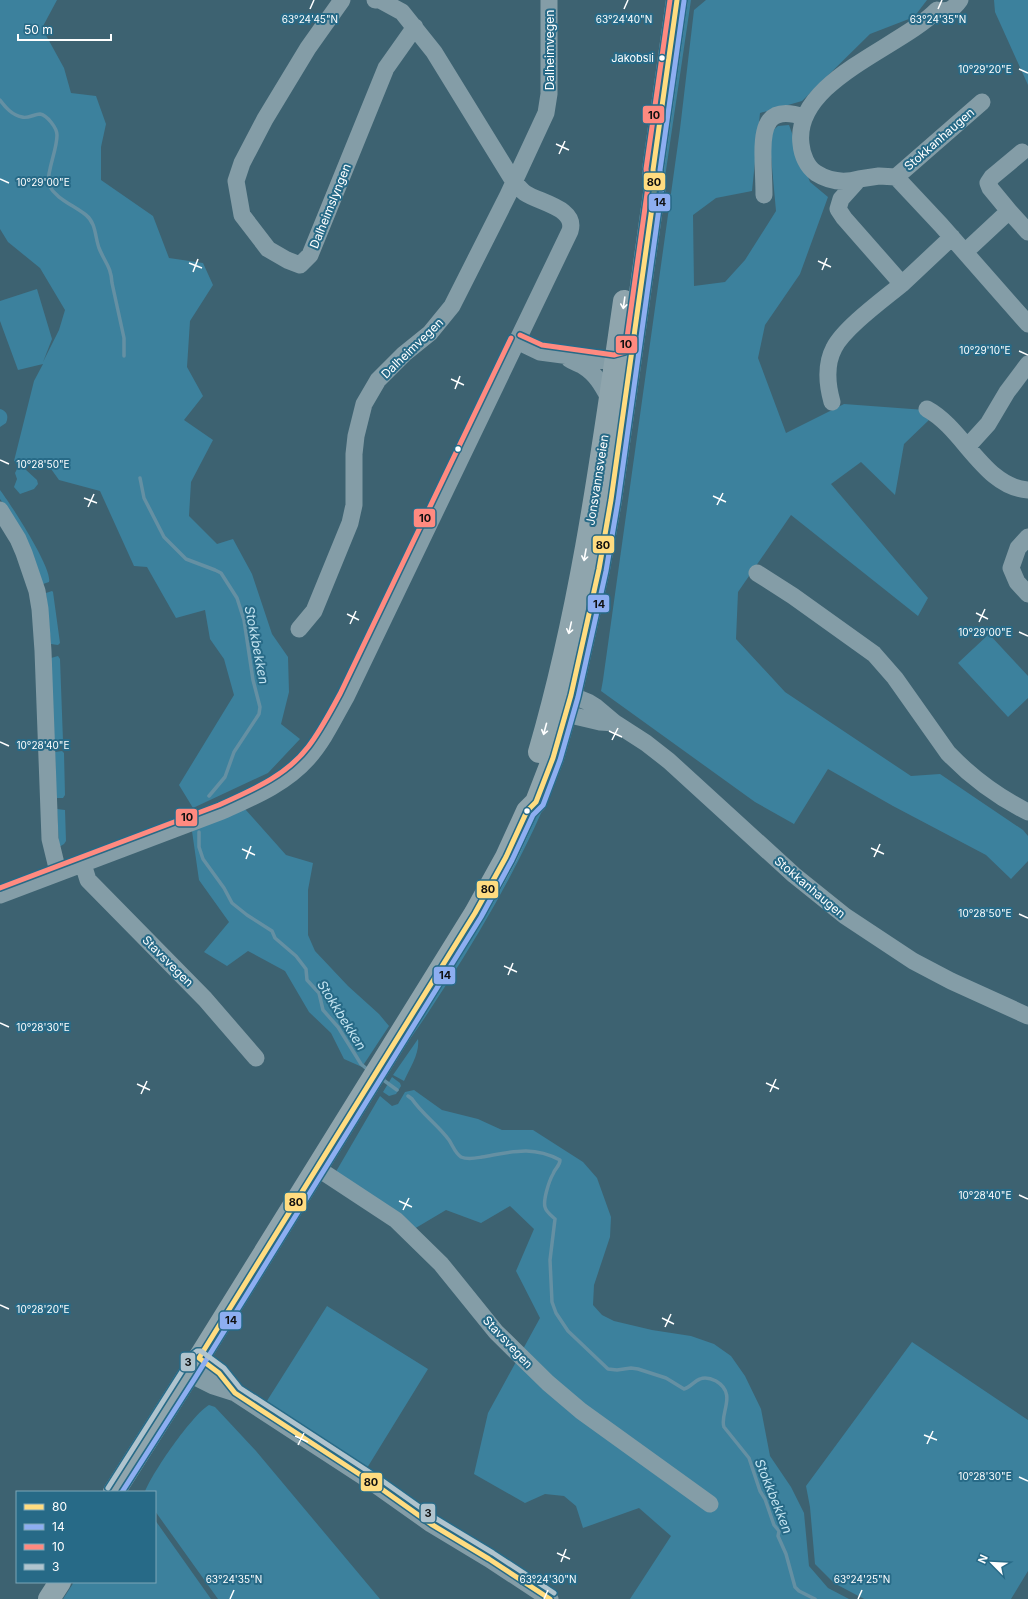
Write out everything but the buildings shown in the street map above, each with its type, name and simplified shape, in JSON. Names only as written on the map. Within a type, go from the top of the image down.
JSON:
[{"type":"main road","name":"Jonsvannsveien","points":[[563,703],[599,569],[611,500],[621,357],[632,244],[645,184],[653,170],[677,0]]},
{"type":"main road","name":"Jonsvannsveien","points":[[115,1491],[385,1060],[488,892],[527,812],[536,802],[552,758],[563,703],[609,398],[621,357]]},
{"type":"main road","points":[[38,1599],[47,1583]]},
{"type":"main road","points":[[49,1599],[59,1583]]},
{"type":"street","name":"Dalheimslyngen","points":[[342,0],[308,48],[265,119],[242,163],[236,182],[242,215],[268,249],[287,260],[300,265],[310,255],[386,68],[415,27]]},
{"type":"street","points":[[0,895],[222,811],[282,781],[308,758],[324,736],[346,697],[523,343],[570,231],[571,223],[569,217],[564,212],[525,193],[514,182],[434,52],[415,27],[402,12],[380,0],[375,0]]},
{"type":"street","name":"Dalheimvegen","points":[[299,629],[314,611],[350,523],[354,505],[354,454],[356,436],[364,404],[378,380],[404,354],[430,333],[452,306],[514,182],[546,113],[549,94],[549,0]]},
{"type":"street","name":"Stokkanhaugen","points":[[960,0],[951,10],[945,12],[940,5],[924,23],[836,78],[817,97],[804,117],[800,136],[803,154],[810,167],[820,175],[835,181],[849,182],[879,176],[896,177],[966,252],[1028,324]]},
{"type":"street","name":"Stokkanhaugen","points":[[896,177],[982,102]]},
{"type":"street","points":[[764,195],[762,140],[769,119],[781,113],[789,113],[804,117]]},
{"type":"street","points":[[1022,152],[992,177],[988,183],[990,188],[1028,232]]},
{"type":"street","points":[[859,180],[841,199],[838,209],[839,213],[902,284]]},
{"type":"street","points":[[966,252],[1009,211]]},
{"type":"street","points":[[832,402],[827,376],[828,366],[834,347],[850,328],[902,284],[952,237]]},
{"type":"street","points":[[523,343],[543,341],[621,357]]},
{"type":"street","points":[[523,343],[540,352],[564,355],[621,357]]},
{"type":"street","points":[[564,355],[571,361],[584,366],[594,374],[609,398]]},
{"type":"street","points":[[968,446],[988,424],[1006,392],[1028,364]]},
{"type":"street","points":[[927,409],[943,419],[998,479],[1012,487],[1028,490]]},
{"type":"street","points":[[0,510],[24,553],[37,592],[40,609],[50,839],[58,872]]},
{"type":"street","points":[[1028,537],[1018,548],[1011,568],[1014,578],[1028,594]]},
{"type":"street","points":[[757,573],[793,596],[874,654],[895,678],[948,753],[983,784],[1000,796],[1028,812]]},
{"type":"street","name":"Stokkanhaugen","points":[[563,703],[600,722],[615,724],[637,736],[669,760],[794,875],[845,916],[913,961],[951,981],[1028,1016]]},
{"type":"street","name":"Stavsvegen","points":[[82,864],[88,880],[205,999],[256,1058]]},
{"type":"street","name":"Stavsvegen","points":[[317,1168],[396,1220],[442,1264],[496,1332],[548,1383],[581,1411],[710,1504]]},
{"type":"street","points":[[194,1366],[219,1373],[235,1393],[376,1485],[432,1524],[550,1599]]},
{"type":"shaded area","points":[[0,0],[57,0],[42,28],[64,68],[71,93],[96,96],[106,124],[101,147],[101,180],[153,216],[169,258],[203,263],[213,285],[190,321],[187,367],[203,396],[184,420],[213,440],[191,482],[189,516],[217,544],[233,539],[252,574],[272,634],[288,657],[289,692],[281,724],[300,739],[268,773],[193,808],[179,785],[234,695],[224,659],[210,639],[205,610],[176,618],[147,567],[134,566],[100,491],[59,480],[49,466],[14,461],[34,381],[43,364],[18,370],[0,321],[0,301],[37,289],[52,339],[43,362],[59,330],[65,310],[40,268],[8,242],[0,229]]},
{"type":"shaded area","points":[[685,0],[691,0],[659,218],[607,551]]},
{"type":"shaded area","points":[[706,0],[927,0],[914,17],[870,34],[802,101],[760,113],[752,191],[716,198],[693,215],[694,286],[725,282],[745,260],[776,211],[769,134],[778,126],[789,125],[810,182],[828,197],[800,274],[765,325],[758,358],[786,433],[844,404],[925,410],[930,419],[904,444],[895,495],[861,462],[831,484],[928,598],[918,616],[791,515],[738,592],[736,639],[785,692],[911,776],[940,774],[1023,830],[1028,836],[1028,861],[1011,879],[986,855],[893,806],[828,769],[794,824],[755,802],[601,691],[680,129],[694,10]]},
{"type":"shaded area","points":[[994,0],[1028,0],[1028,85],[995,12]]},
{"type":"shaded area","points":[[0,409],[6,412],[7,418],[6,423],[0,427]]},
{"type":"shaded area","points":[[17,469],[25,469],[37,480],[38,484],[34,489],[20,494],[14,487],[17,479],[15,473]]},
{"type":"shaded area","points":[[0,490],[21,521],[38,551],[48,575],[49,582],[43,584],[5,506],[0,499]]},
{"type":"shaded area","points":[[52,591],[60,643],[58,645],[51,644],[46,593]]},
{"type":"shaded area","points":[[989,634],[1028,676],[1028,698],[1008,717],[958,663]]},
{"type":"shaded area","points":[[58,656],[60,659],[63,741],[62,743],[53,743],[51,658]]},
{"type":"shaded area","points":[[62,751],[64,753],[65,795],[63,798],[56,798],[55,752]]},
{"type":"shaded area","points":[[57,809],[65,810],[66,841],[59,847]]},
{"type":"shaded area","points":[[245,809],[286,855],[313,863],[308,890],[308,935],[315,951],[348,986],[379,1014],[389,1026],[362,1067],[344,1059],[331,1033],[309,1012],[285,971],[248,951],[227,966],[204,952],[229,922],[199,880],[192,831],[225,816]]},
{"type":"shaded area","points":[[542,811],[521,856],[485,921],[429,1011],[399,1053],[534,815]]},
{"type":"shaded area","points":[[418,1039],[418,1050],[404,1081],[393,1075]]},
{"type":"shaded area","points":[[392,1077],[400,1083],[401,1086],[396,1094],[389,1096],[383,1092]]},
{"type":"shaded area","points":[[414,1090],[442,1110],[478,1119],[502,1130],[533,1130],[583,1162],[597,1178],[611,1217],[610,1237],[594,1285],[593,1305],[602,1315],[614,1321],[652,1330],[691,1336],[714,1344],[731,1356],[745,1376],[761,1409],[770,1456],[791,1487],[804,1513],[809,1566],[828,1588],[849,1599],[630,1599],[671,1536],[639,1508],[583,1528],[576,1506],[564,1496],[545,1494],[525,1503],[474,1474],[488,1413],[540,1318],[516,1271],[534,1229],[510,1206],[481,1223],[446,1210],[414,1229],[334,1175],[380,1096],[392,1106],[398,1104],[405,1092]]},
{"type":"shaded area","points":[[327,1306],[428,1369],[367,1468],[265,1404]]},
{"type":"shaded area","points":[[912,1342],[1028,1420],[1028,1571],[1011,1599],[864,1599],[834,1583],[815,1564],[810,1507],[806,1486]]},
{"type":"shaded area","points":[[209,1405],[215,1407],[256,1451],[380,1599],[218,1599],[156,1512],[156,1491],[145,1491],[173,1445]]},
{"type":"shaded area","points":[[156,1521],[211,1599],[63,1599],[73,1583],[156,1583]]},
{"type":"waterway","name":"Stokkbekken","points":[[0,100],[15,115],[24,117],[38,114],[43,115],[48,119],[57,132],[56,147],[49,171],[48,184],[56,194],[81,211],[92,222],[99,248],[110,272],[124,338],[124,356]]},
{"type":"waterway","name":"Stokkbekken","points":[[140,478],[144,498],[164,537],[186,559],[221,573],[237,598],[244,620],[253,680],[260,707],[259,714],[234,752],[225,777],[209,796]]},
{"type":"waterway","name":"Stokkbekken","points":[[199,832],[199,847],[203,859],[224,888],[232,903],[247,915],[272,931],[275,938],[296,956],[306,969],[307,980],[319,993],[323,1010],[338,1027],[361,1064],[368,1070]]},
{"type":"waterway","name":"Stokkbekken","points":[[382,1079],[397,1090]]},
{"type":"waterway","name":"Stokkbekken","points":[[408,1096],[445,1135],[461,1157],[472,1158],[512,1152],[531,1151],[550,1155],[560,1160],[548,1186],[545,1204],[547,1211],[555,1219],[550,1260],[552,1302],[556,1313],[568,1331],[608,1369],[638,1369],[666,1378],[684,1389],[702,1378],[714,1380],[722,1386],[726,1392],[727,1398],[723,1422],[724,1427],[749,1458],[760,1491],[765,1499],[774,1525],[779,1531],[778,1536],[786,1554],[795,1587],[799,1591],[815,1599]]},
{"type":"transit line","name":"10","points":[[520,335],[542,345],[614,355],[625,352],[648,186],[646,169],[670,0]]},
{"type":"transit line","name":"80","points":[[199,1358],[475,913],[506,857],[527,811],[536,802],[553,758],[571,695],[599,569],[611,500],[655,186],[653,170],[677,0]]},
{"type":"transit line","name":"14","points":[[123,1491],[195,1378],[481,917],[512,860],[533,815],[543,805],[560,760],[578,697],[606,571],[618,501],[662,187],[660,170],[684,1]]},
{"type":"transit line","name":"10","points":[[0,888],[219,805],[268,781],[299,757],[317,734],[340,694],[511,338]]},
{"type":"transit line","name":"3","points":[[108,1488],[193,1354],[197,1351],[201,1351],[224,1368],[240,1388],[380,1479],[435,1518],[493,1553],[554,1593]]},
{"type":"transit line","name":"80","points":[[199,1358],[219,1373],[235,1393],[376,1485],[431,1524],[489,1559],[550,1599]]},
{"type":"place","name":"Jakobsli","points":[[662,58]]}]
